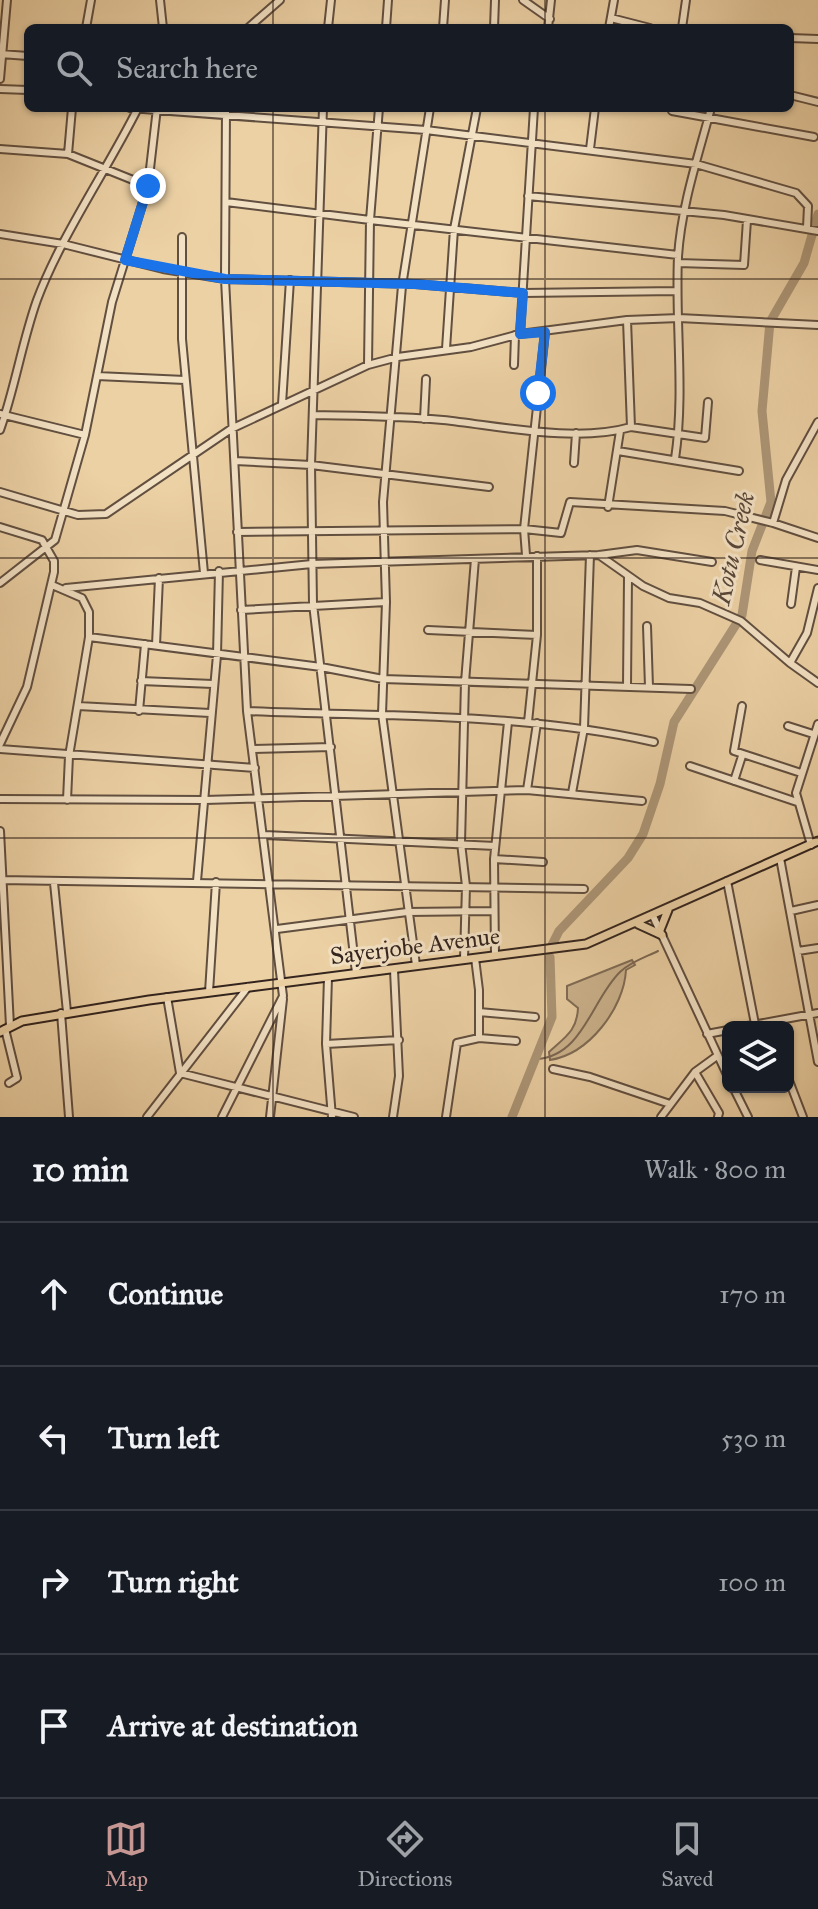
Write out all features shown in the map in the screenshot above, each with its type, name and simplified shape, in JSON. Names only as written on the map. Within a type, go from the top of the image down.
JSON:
[{"type":"main road","name":"Sayerjobe Avenue","points":[[5,1029],[64,1013],[167,997],[586,944],[814,843]]},
{"type":"main road","points":[[636,924],[661,932],[669,908]]},
{"type":"street","points":[[0,79],[7,0]]},
{"type":"street","points":[[87,24],[91,0]]},
{"type":"street","points":[[160,0],[163,24]]},
{"type":"street","points":[[253,24],[280,0]]},
{"type":"street","points":[[328,24],[331,0]]},
{"type":"street","points":[[386,24],[388,0]]},
{"type":"street","points":[[443,24],[445,0]]},
{"type":"street","points":[[494,24],[495,0]]},
{"type":"street","points":[[523,0],[550,19]]},
{"type":"street","points":[[549,24],[551,0]]},
{"type":"street","points":[[610,24],[614,0]]},
{"type":"street","points":[[683,24],[686,0]]},
{"type":"street","points":[[611,18],[634,24]]},
{"type":"street","points":[[794,38],[818,39]]},
{"type":"street","points":[[2,54],[24,56]]},
{"type":"street","points":[[0,89],[24,90]]},
{"type":"street","points":[[794,96],[818,102]]},
{"type":"street","points":[[68,154],[72,112]]},
{"type":"street","points":[[0,430],[37,300],[63,244],[107,171],[134,112]]},
{"type":"street","points":[[0,583],[55,540],[85,435],[112,302],[148,186],[157,112]]},
{"type":"street","points":[[174,112],[426,130],[696,164],[796,193],[808,206],[807,228]]},
{"type":"street","points":[[226,112],[225,279],[247,711],[277,929],[283,996],[270,1117]]},
{"type":"street","points":[[323,112],[314,280],[311,465],[313,604],[356,973]]},
{"type":"street","points":[[368,365],[367,283],[379,112]]},
{"type":"street","points":[[416,965],[382,714],[386,602],[384,532],[402,286],[429,112]]},
{"type":"street","points":[[446,349],[454,229],[476,112]]},
{"type":"street","points":[[514,365],[523,293],[534,112]]},
{"type":"street","points":[[590,149],[595,112]]},
{"type":"street","points":[[676,112],[814,137]]},
{"type":"street","points":[[675,459],[678,435],[678,259],[685,213],[710,112]]},
{"type":"street","points":[[0,149],[68,154],[148,186]]},
{"type":"street","points":[[528,196],[576,198],[818,231]]},
{"type":"street","points":[[226,202],[744,265],[747,220]]},
{"type":"street","points":[[0,234],[63,244],[125,260],[225,279],[314,280],[523,293],[677,291]]},
{"type":"street","points":[[182,237],[185,380],[195,452],[204,573]]},
{"type":"street","points":[[282,404],[290,280]]},
{"type":"street","points":[[0,492],[78,515],[106,514],[231,429],[368,365],[398,357],[518,334],[627,320],[679,318],[818,325]]},
{"type":"street","points":[[627,320],[631,427]]},
{"type":"street","points":[[526,555],[524,529],[545,332]]},
{"type":"street","points":[[97,376],[185,380]]},
{"type":"street","points":[[424,419],[426,379]]},
{"type":"street","points":[[314,415],[391,416],[576,433],[620,431],[631,427],[705,438],[708,402]]},
{"type":"street","points":[[3,415],[85,435]]},
{"type":"street","points":[[770,522],[786,480],[818,422]]},
{"type":"street","points":[[608,507],[620,431]]},
{"type":"street","points":[[574,463],[576,433]]},
{"type":"street","points":[[618,451],[739,471]]},
{"type":"street","points":[[235,461],[311,465],[489,487]]},
{"type":"street","points":[[237,532],[524,529],[561,533],[570,502],[608,507],[725,511],[818,538]]},
{"type":"street","points":[[0,527],[42,540],[54,561],[52,585],[27,687],[0,746],[69,756],[255,768]]},
{"type":"street","points":[[52,585],[66,588],[312,564],[599,555],[637,550],[712,562]]},
{"type":"street","points":[[572,793],[584,728],[590,555]]},
{"type":"street","points":[[599,555],[628,577],[661,595],[692,600],[740,620],[818,683]]},
{"type":"street","points":[[527,790],[537,635],[537,556]]},
{"type":"street","points":[[464,959],[466,886],[461,843],[465,682],[475,559]]},
{"type":"street","points":[[760,560],[818,570]]},
{"type":"street","points":[[791,604],[796,567]]},
{"type":"street","points":[[197,881],[217,655],[219,571]]},
{"type":"street","points":[[627,686],[628,577]]},
{"type":"street","points":[[156,645],[159,578]]},
{"type":"street","points":[[66,588],[87,604],[89,637],[69,756],[67,800]]},
{"type":"street","points":[[790,663],[807,633],[818,588]]},
{"type":"street","points":[[241,610],[386,602]]},
{"type":"street","points":[[647,626],[649,687]]},
{"type":"street","points":[[428,630],[537,635]]},
{"type":"street","points":[[89,637],[321,667],[383,679],[691,689]]},
{"type":"street","points":[[139,711],[145,644]]},
{"type":"street","points":[[141,681],[213,684]]},
{"type":"street","points":[[78,706],[210,713]]},
{"type":"street","points":[[742,706],[734,751],[801,773]]},
{"type":"street","points":[[247,711],[465,716],[584,728],[654,742]]},
{"type":"street","points":[[495,956],[494,859],[508,722]]},
{"type":"street","points":[[814,843],[797,802],[801,773],[818,724]]},
{"type":"street","points":[[788,726],[813,734]]},
{"type":"street","points":[[252,749],[331,747]]},
{"type":"street","points":[[734,781],[742,756]]},
{"type":"street","points":[[690,766],[797,802]]},
{"type":"street","points":[[0,799],[205,800],[527,790],[642,801]]},
{"type":"street","points":[[0,831],[5,1029],[17,1078],[9,1083]]},
{"type":"street","points":[[265,835],[495,846]]},
{"type":"street","points":[[780,858],[818,1062]]},
{"type":"street","points":[[494,859],[543,862]]},
{"type":"street","points":[[2,880],[584,889]]},
{"type":"street","points":[[727,881],[754,1021]]},
{"type":"street","points":[[209,992],[216,882]]},
{"type":"street","points":[[54,883],[69,1117]]},
{"type":"street","points":[[791,911],[818,905]]},
{"type":"street","points":[[277,929],[407,912],[494,911]]},
{"type":"street","points":[[653,916],[722,1066]]},
{"type":"street","points":[[798,951],[818,948]]},
{"type":"street","points":[[475,958],[479,1038]]},
{"type":"street","points":[[393,1117],[399,1040],[394,970]]},
{"type":"street","points":[[328,977],[326,1044],[332,1115]]},
{"type":"street","points":[[148,1117],[248,987]]},
{"type":"street","points":[[222,1117],[283,996]]},
{"type":"street","points":[[167,997],[180,1073]]},
{"type":"street","points":[[479,1012],[535,1017]]},
{"type":"street","points":[[773,1021],[818,1013]]},
{"type":"street","points":[[707,1034],[722,1031]]},
{"type":"street","points":[[446,1117],[457,1043],[479,1038],[516,1041]]},
{"type":"street","points":[[326,1044],[399,1040]]},
{"type":"street","points":[[661,1117],[695,1072],[717,1056]]},
{"type":"street","points":[[553,1069],[590,1077],[670,1104]]},
{"type":"street","points":[[695,1072],[719,1116]]},
{"type":"street","points":[[180,1073],[332,1115],[354,1117]]},
{"type":"street","points":[[736,1093],[748,1117]]},
{"type":"street","points":[[794,1093],[803,1117]]},
{"type":"shaded area","points":[[632,960],[635,965],[626,970],[619,999],[602,1027],[578,1049],[550,1060],[549,1052],[569,1033],[577,1016],[578,1008],[567,999],[567,986]]},
{"type":"waterway","name":"Kotu Creek","points":[[552,945],[559,931],[628,858],[643,834],[660,784],[674,722],[742,615],[752,551],[771,502],[762,411],[770,322],[804,263],[818,214]]},
{"type":"waterway","points":[[537,1059],[553,1056],[565,1048],[576,1037],[620,972],[658,951]]},
{"type":"waterway","name":"Kotu Creek","points":[[512,1117],[552,1017],[550,957]]},
{"type":"route","points":[[148,186],[125,260],[225,279],[415,284],[523,293],[520,334],[545,332],[538,393]]}]
